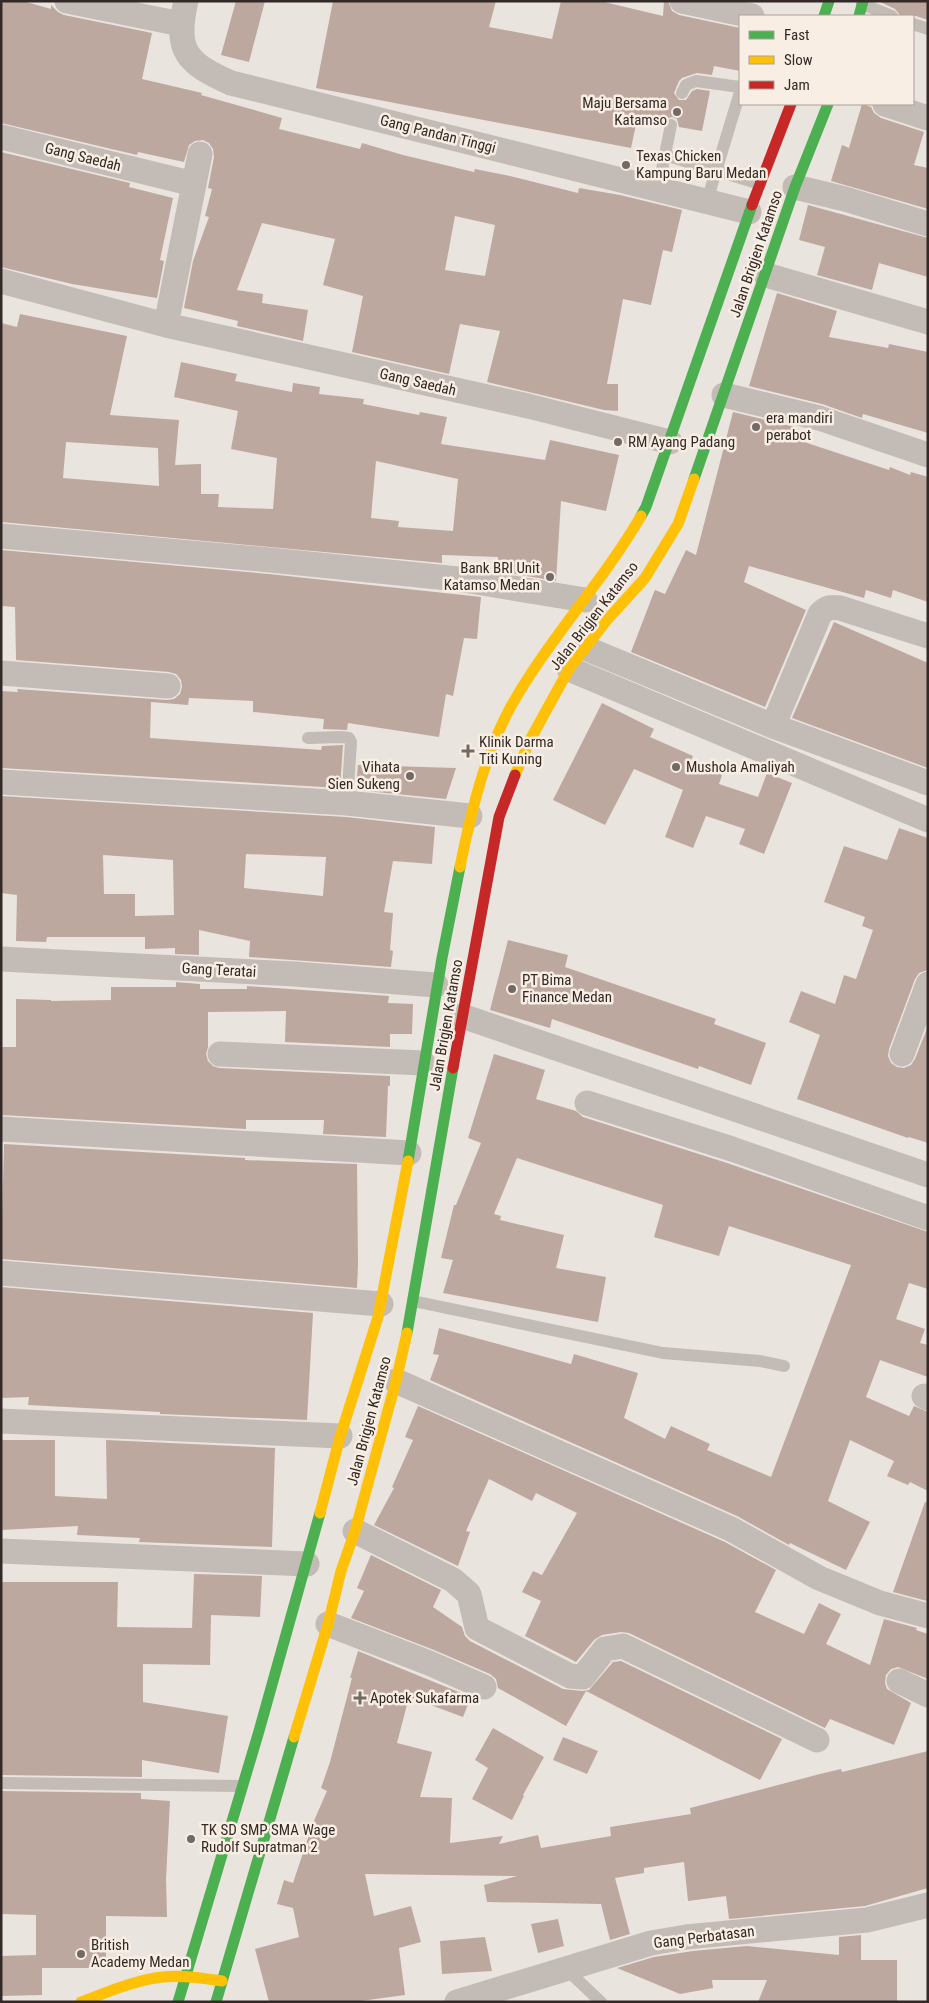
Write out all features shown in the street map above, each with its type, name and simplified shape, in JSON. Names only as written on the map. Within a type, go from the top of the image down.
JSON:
[{"type":"main road","points":[[824,15],[830,1]]},
{"type":"main road","name":"Jalan Brigjen Katamso","points":[[178,2002],[307,1564],[340,1436],[416,1198],[462,1016],[499,818],[530,740],[569,669],[607,620],[645,578],[678,524],[766,274],[816,122],[827,105]]},
{"type":"main road","name":"Jalan Brigjen Katamso","points":[[216,2002],[355,1531],[396,1381],[413,1301],[416,1198],[409,1153],[436,985],[470,816],[479,781],[508,712],[553,639],[585,600],[630,538],[646,508],[749,212],[791,111]]},
{"type":"main road","points":[[81,2002],[140,1982],[162,1977],[186,1976],[222,1981]]},
{"type":"street","points":[[68,1],[183,12]]},
{"type":"street","points":[[682,1],[747,15]]},
{"type":"street","name":"Gang Pandan Tinggi","points":[[183,12],[184,48],[193,62],[203,70],[231,83],[749,212]]},
{"type":"street","points":[[888,105],[928,118]]},
{"type":"street","name":"Gang Saedah","points":[[1,137],[194,184]]},
{"type":"street","points":[[166,325],[200,154]]},
{"type":"street","points":[[795,187],[845,199],[928,224]]},
{"type":"street","points":[[766,274],[928,322]]},
{"type":"street","name":"Gang Saedah","points":[[1,281],[166,325],[528,406],[670,442]]},
{"type":"street","points":[[724,394],[819,418],[928,455]]},
{"type":"street","points":[[1,536],[458,579],[585,600]]},
{"type":"street","points":[[773,726],[820,614],[825,609],[829,607],[840,608],[928,636]]},
{"type":"street","points":[[585,648],[773,726],[928,783]]},
{"type":"street","points":[[569,669],[928,820]]},
{"type":"street","points":[[1,674],[168,686]]},
{"type":"street","points":[[1,782],[347,803],[470,816]]},
{"type":"street","name":"Gang Teratai","points":[[1,959],[295,974],[436,985]]},
{"type":"street","points":[[902,1054],[928,984]]},
{"type":"street","points":[[462,1016],[928,1175]]},
{"type":"street","points":[[220,1054],[423,1063]]},
{"type":"street","points":[[587,1103],[732,1149],[928,1218]]},
{"type":"street","points":[[732,1149],[743,1113]]},
{"type":"street","points":[[1,1129],[409,1153]]},
{"type":"street","points":[[1,1273],[381,1304]]},
{"type":"street","points":[[396,1381],[731,1529],[820,1578],[880,1603],[928,1616]]},
{"type":"street","points":[[1,1421],[340,1436]]},
{"type":"street","points":[[355,1531],[453,1580],[469,1594],[478,1628],[570,1676],[583,1676],[605,1649],[622,1646],[817,1740]]},
{"type":"street","points":[[1,1551],[307,1564]]},
{"type":"street","points":[[328,1624],[446,1669],[484,1687]]},
{"type":"street","points":[[899,1682],[928,1695]]},
{"type":"street","name":"Gang Perbatasan","points":[[457,2002],[651,1943],[693,1936],[867,1920],[928,1905]]},
{"type":"lane","points":[[861,7],[889,15]]},
{"type":"lane","points":[[914,24],[928,29]]},
{"type":"lane","points":[[682,93],[686,85],[696,81],[739,87]]},
{"type":"lane","points":[[708,201],[739,95]]},
{"type":"lane","points":[[658,188],[671,125]]},
{"type":"lane","points":[[665,156],[760,184]]},
{"type":"lane","points":[[308,738],[349,738],[351,742],[347,803]]},
{"type":"lane","points":[[413,1301],[663,1352],[760,1361],[784,1366]]},
{"type":"lane","points":[[1,1783],[242,1786]]},
{"type":"lane","points":[[566,1969],[601,2002]]},
{"type":"building","points":[[1,1],[23,1],[51,9],[51,5],[64,15],[152,33],[142,79],[202,93],[201,95],[282,118],[279,129],[360,149],[362,143],[474,172],[475,169],[510,176],[578,193],[579,188],[620,195],[682,210],[672,252],[663,250],[651,305],[623,299],[607,384],[618,384],[618,411],[604,410],[487,382],[500,331],[460,324],[449,374],[352,352],[363,296],[323,285],[335,239],[262,223],[237,290],[263,294],[262,303],[308,310],[303,341],[237,326],[238,321],[184,308],[193,261],[209,217],[205,216],[212,189],[208,188],[214,157],[213,149],[209,143],[203,140],[195,141],[189,145],[184,162],[138,152],[137,155],[1,123]],"holes":[[[455,216],[495,225],[485,276],[445,270]]]},
{"type":"building","points":[[236,1],[265,1],[249,62],[221,55]]},
{"type":"building","points":[[333,1],[496,1],[489,27],[552,39],[561,1],[600,1],[663,16],[664,1],[668,1],[672,11],[679,15],[739,28],[739,71],[714,66],[712,75],[697,73],[682,78],[674,93],[679,100],[686,100],[692,91],[697,89],[710,91],[702,131],[679,127],[677,119],[672,117],[665,119],[663,124],[637,120],[631,148],[316,88]]},
{"type":"building","points":[[878,1],[928,1],[928,20],[914,15],[900,15],[895,9]]},
{"type":"building","points":[[862,105],[871,107],[874,113],[881,118],[924,132],[914,165],[928,168],[928,209],[831,181],[842,145],[849,148]]},
{"type":"building","points":[[1,152],[130,183],[129,187],[173,198],[160,260],[164,261],[157,298],[72,284],[1,267]]},
{"type":"building","points":[[808,205],[928,238],[928,277],[879,263],[872,290],[817,275],[825,247],[799,240]]},
{"type":"building","points":[[777,293],[837,311],[829,337],[888,348],[889,344],[928,352],[928,433],[863,414],[862,418],[822,404],[749,386]]},
{"type":"building","points":[[20,314],[127,336],[110,415],[179,420],[175,465],[201,464],[201,494],[219,494],[218,507],[273,509],[277,458],[231,449],[238,411],[174,397],[181,362],[237,374],[235,381],[292,392],[293,383],[320,387],[319,394],[364,399],[363,404],[419,415],[420,412],[447,417],[441,444],[545,460],[550,440],[619,455],[606,511],[561,501],[556,581],[497,571],[498,557],[442,555],[442,563],[1,522],[1,323],[17,327]],"holes":[[[66,442],[158,448],[159,486],[63,478]],[[376,461],[458,479],[453,531],[398,527],[399,521],[371,518]]]},
{"type":"building","points":[[733,412],[796,427],[792,438],[889,470],[890,467],[910,475],[911,472],[928,477],[928,602],[893,590],[891,598],[866,590],[864,598],[749,566],[744,582],[806,610],[765,707],[631,652],[655,590],[665,594],[686,550],[696,555]]},
{"type":"building","points":[[1,550],[269,574],[481,597],[477,639],[464,638],[453,696],[446,694],[439,737],[348,723],[347,730],[323,729],[324,719],[253,712],[253,701],[189,698],[188,705],[151,702],[150,738],[321,750],[322,746],[343,745],[340,788],[1,768],[1,691],[18,692],[17,689],[167,700],[174,699],[180,694],[182,687],[181,680],[176,674],[169,672],[16,660],[15,607],[1,606]]},
{"type":"building","points":[[834,622],[928,663],[928,768],[792,718]]},
{"type":"building","points":[[602,703],[654,729],[650,737],[693,756],[690,762],[722,775],[719,784],[758,797],[767,773],[792,783],[764,854],[739,844],[745,829],[706,816],[693,848],[665,837],[683,790],[634,769],[605,825],[553,800]]},
{"type":"building","points":[[358,765],[456,768],[446,799],[356,790]]},
{"type":"building","points":[[1,796],[346,817],[435,827],[432,864],[393,861],[384,912],[393,913],[390,950],[393,951],[391,967],[249,957],[250,941],[199,930],[199,955],[175,954],[175,948],[145,949],[145,937],[47,937],[46,942],[16,941],[17,895],[1,893]],"holes":[[[246,854],[326,857],[323,896],[244,888]],[[103,855],[173,860],[174,915],[135,916],[135,894],[104,894]]]},
{"type":"building","points":[[899,828],[928,838],[928,970],[919,973],[915,979],[888,1056],[891,1063],[897,1067],[904,1068],[911,1065],[928,1026],[928,1143],[908,1138],[797,1099],[820,1035],[789,1022],[801,991],[835,1004],[844,975],[856,979],[873,930],[862,926],[865,917],[824,902],[844,846],[887,860]]},
{"type":"building","points":[[508,940],[568,955],[565,967],[716,1019],[714,1024],[766,1043],[751,1085],[699,1066],[698,1069],[552,1019],[550,1028],[490,1010]]},
{"type":"building","points":[[176,982],[200,984],[200,989],[247,989],[247,986],[389,996],[388,1003],[413,1004],[412,1034],[390,1034],[390,1047],[285,1042],[286,1011],[208,1012],[208,1047],[206,1054],[208,1061],[213,1066],[219,1068],[390,1076],[386,1137],[323,1134],[324,1120],[246,1120],[246,1129],[1,1115],[1,1047],[16,1047],[16,999],[51,1001],[111,1000],[111,987],[176,987]]},
{"type":"building","points":[[494,1054],[545,1070],[536,1099],[576,1111],[583,1117],[727,1163],[928,1232],[928,1289],[909,1283],[896,1319],[925,1329],[920,1343],[928,1345],[928,1377],[880,1360],[866,1397],[909,1416],[914,1406],[928,1412],[928,1491],[910,1482],[908,1485],[887,1476],[894,1461],[850,1440],[828,1501],[870,1522],[846,1570],[790,1543],[789,1545],[737,1516],[430,1380],[439,1355],[433,1354],[439,1328],[571,1364],[574,1354],[638,1373],[624,1418],[665,1439],[671,1426],[710,1444],[707,1450],[771,1477],[851,1265],[729,1226],[719,1256],[654,1237],[663,1205],[517,1158],[494,1214],[501,1216],[500,1220],[564,1235],[556,1268],[606,1277],[598,1322],[443,1293],[453,1260],[441,1258],[454,1205],[456,1205],[481,1143],[468,1138]]},
{"type":"building","points":[[4,1144],[245,1158],[245,1160],[357,1164],[357,1288],[1,1259]]},
{"type":"building","points":[[1,1287],[313,1313],[307,1420],[160,1414],[160,1412],[28,1405],[29,1397],[1,1398]]},
{"type":"building","points":[[418,1406],[725,1542],[776,1570],[755,1612],[804,1634],[819,1603],[841,1614],[826,1644],[870,1665],[884,1619],[917,1628],[916,1630],[928,1634],[928,1679],[898,1667],[891,1669],[886,1675],[885,1683],[887,1689],[911,1703],[894,1745],[830,1719],[825,1728],[629,1633],[621,1632],[602,1635],[594,1640],[576,1662],[525,1636],[541,1601],[522,1592],[533,1571],[542,1575],[577,1513],[536,1493],[532,1501],[489,1479],[466,1531],[470,1532],[458,1566],[374,1525],[394,1488],[392,1487],[413,1440],[405,1437]]},
{"type":"building","points":[[1,1440],[55,1440],[55,1496],[107,1499],[106,1440],[275,1448],[272,1547],[139,1542],[140,1538],[77,1535],[78,1526],[1,1530]]},
{"type":"building","points":[[925,1502],[928,1503],[927,1601],[893,1592]]},
{"type":"building","points":[[371,1555],[441,1590],[433,1607],[462,1627],[465,1636],[470,1641],[563,1689],[589,1690],[613,1662],[621,1661],[782,1739],[760,1780],[586,1691],[566,1726],[498,1688],[496,1679],[490,1674],[351,1618],[364,1591],[357,1588]]},
{"type":"building","points":[[194,1574],[262,1576],[260,1617],[211,1615],[210,1665],[143,1664],[143,1702],[228,1716],[219,1773],[142,1760],[142,1777],[1,1775],[1,1582],[118,1582],[117,1627],[192,1628]]},
{"type":"building","points":[[358,1651],[471,1697],[463,1717],[409,1697],[397,1743],[432,1752],[420,1797],[452,1798],[450,1843],[503,1836],[499,1844],[538,1835],[541,1848],[611,1836],[610,1827],[691,1814],[690,1808],[820,1774],[841,1769],[842,1772],[928,1751],[928,1888],[865,1906],[729,1919],[726,1896],[688,1901],[684,1862],[644,1868],[644,1873],[615,1878],[630,1934],[610,1940],[601,1904],[487,1902],[484,1885],[517,1876],[365,1874],[374,1916],[411,1906],[421,1942],[399,1948],[405,1995],[353,2002],[269,2002],[255,1949],[299,1937],[293,1908],[277,1904],[284,1880],[293,1883],[313,1823],[327,1791],[321,1788],[330,1762]]},
{"type":"building","points":[[493,1728],[544,1757],[523,1795],[512,1820],[472,1799],[488,1768],[475,1760]]},
{"type":"building","points":[[563,1737],[598,1751],[587,1774],[553,1760]]},
{"type":"building","points":[[1,1791],[141,1793],[141,1799],[170,1801],[166,1879],[167,1917],[106,1916],[106,1968],[42,1968],[42,1995],[1,1996],[1,1956],[36,1955],[36,1915],[1,1914]]},
{"type":"building","points":[[558,1919],[564,1946],[538,1953],[531,1924]]},
{"type":"building","points":[[861,1935],[861,1960],[897,1960],[897,2002],[758,2002],[767,1980],[712,1980],[713,1988],[680,1994],[617,1968],[654,1957],[747,1946],[839,1955],[839,1937]]},
{"type":"building","points":[[485,1937],[492,1971],[442,1974],[440,1941]]},
{"type":"traffic: fast","points":[[824,15],[829,1]]},
{"type":"traffic: fast","points":[[859,15],[863,1]]},
{"type":"traffic: fast","points":[[694,479],[795,187],[828,105]]},
{"type":"traffic: fast","points":[[641,516],[646,507],[752,205]]},
{"type":"traffic: fast","points":[[408,1161],[442,958],[460,867]]},
{"type":"traffic: fast","points":[[407,1333],[453,1068]]},
{"type":"traffic: fast","points":[[178,2002],[259,1731],[320,1513]]},
{"type":"traffic: fast","points":[[216,2002],[294,1737]]},
{"type":"traffic: slow","points":[[515,775],[530,740],[569,669],[607,620],[645,578],[678,524],[694,479]]},
{"type":"traffic: slow","points":[[460,867],[479,785],[493,746],[510,708],[541,659],[626,541],[641,516]]},
{"type":"traffic: slow","points":[[320,1513],[340,1437],[378,1317],[408,1161]]},
{"type":"traffic: slow","points":[[294,1737],[328,1624],[341,1571],[355,1531],[396,1381],[407,1333]]},
{"type":"traffic: slow","points":[[81,2002],[142,1981],[170,1976],[222,1981]]},
{"type":"traffic: jam","points":[[752,205],[791,105]]},
{"type":"traffic: jam","points":[[453,1068],[499,817],[515,775]]},
{"type":"place","name":"Maju Bersama Katamso","points":[[677,112]]},
{"type":"place","name":"Texas Chicken Kampung Baru Medan","points":[[626,165]]},
{"type":"place","name":"era mandiri perabot","points":[[756,427]]},
{"type":"place","name":"RM Ayang Padang","points":[[618,442]]},
{"type":"place","name":"Bank BRI Unit Katamso Medan","points":[[550,577]]},
{"type":"place","name":"Klinik Darma Titi Kuning","points":[[468,751]]},
{"type":"place","name":"Mushola Amaliyah","points":[[676,767]]},
{"type":"place","name":"Vihata Sien Sukeng","points":[[410,776]]},
{"type":"place","name":"PT Bima Finance Medan","points":[[512,989]]},
{"type":"place","name":"Apotek Sukafarma","points":[[360,1698]]},
{"type":"place","name":"TK SD SMP SMA Wage Rudolf Supratman 2","points":[[191,1839]]},
{"type":"place","name":"British Academy Medan","points":[[81,1954]]}]
